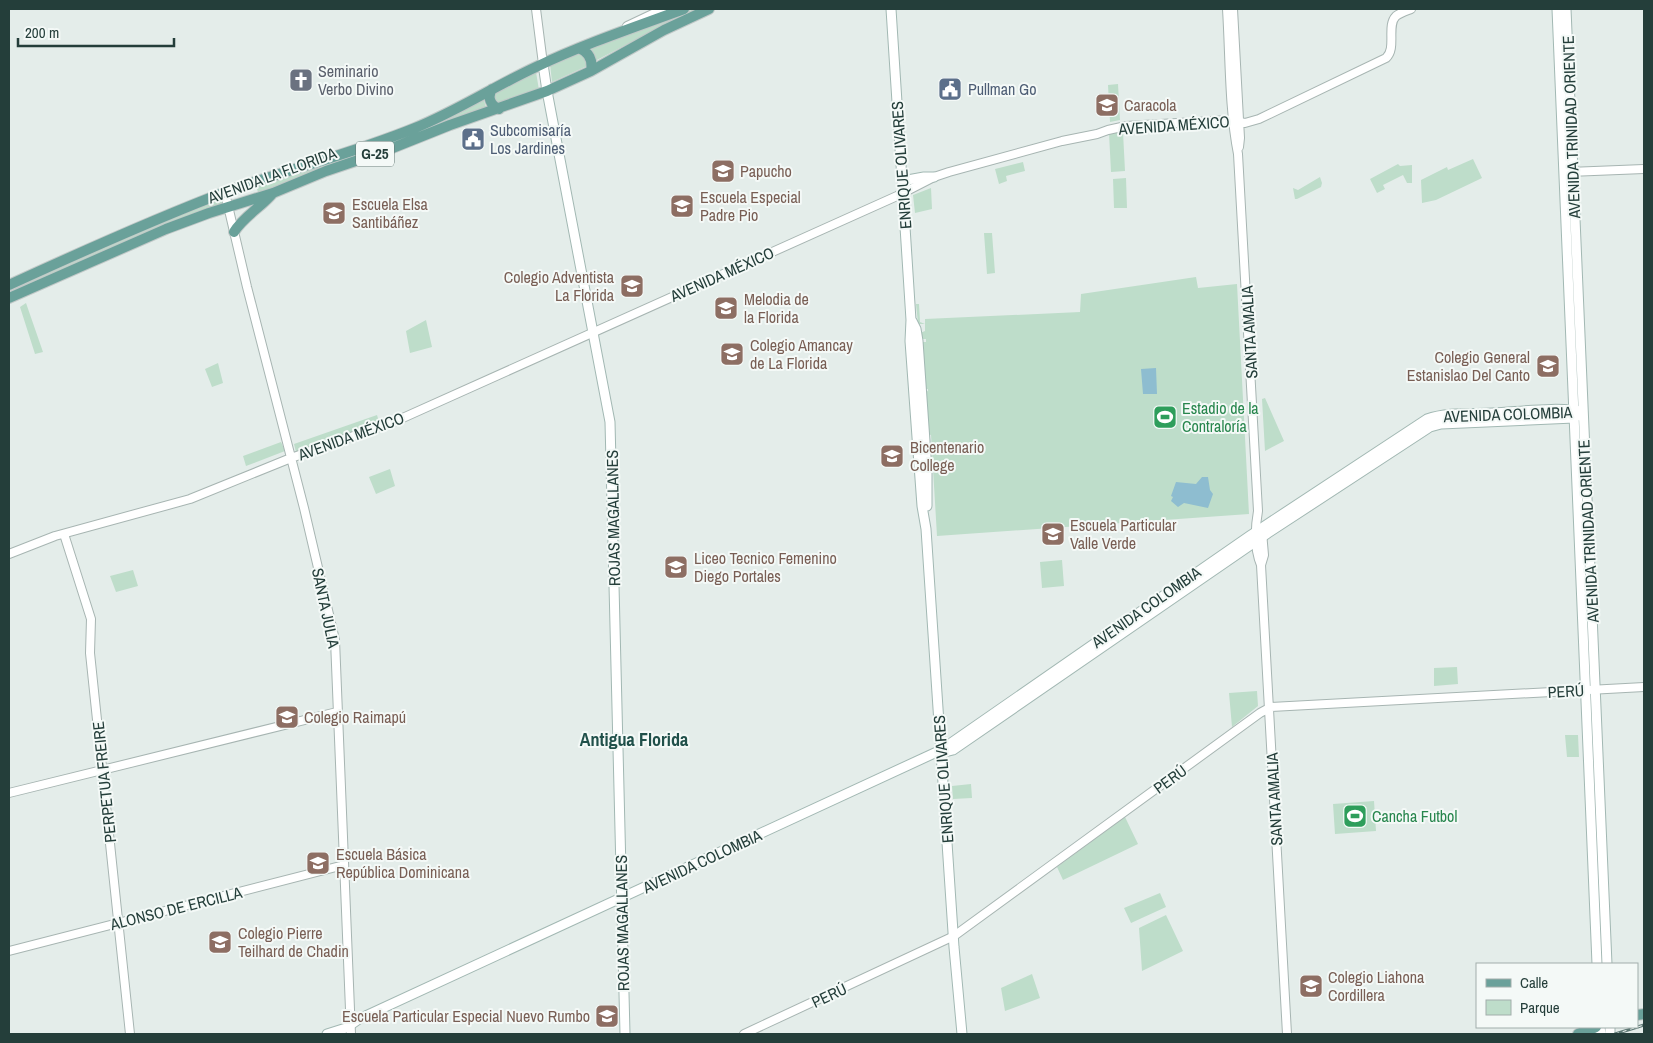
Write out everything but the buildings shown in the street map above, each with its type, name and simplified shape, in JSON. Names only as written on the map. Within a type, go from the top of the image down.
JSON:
[{"type":"main road","name":"AVENIDA LA FLORIDA","points":[[9,284],[173,212],[238,188],[343,155],[416,128],[448,114],[492,89],[579,48],[684,9]]},
{"type":"main road","name":"AVENIDA LA FLORIDA","points":[[9,300],[22,292],[166,229],[273,193],[317,174],[547,90],[591,71],[664,30],[709,9]]},
{"type":"main road","name":"ENRIQUE OLIVARES","points":[[891,9],[911,320],[910,341],[919,471],[926,529],[961,1032]]},
{"type":"main road","name":"AVENIDA TRINIDAD ORIENTE","points":[[1556,9],[1568,172]]},
{"type":"main road","name":"AVENIDA TRINIDAD ORIENTE","points":[[1566,9],[1568,172],[1597,963]]},
{"type":"main road","points":[[579,48],[589,56],[591,71]]},
{"type":"main road","name":"ROJAS MAGALLANES","points":[[543,64],[611,428],[625,1034]]},
{"type":"main road","points":[[492,89],[490,101],[499,109]]},
{"type":"main road","points":[[902,181],[934,177]]},
{"type":"main road","points":[[238,188],[237,196],[242,204]]},
{"type":"main road","points":[[234,232],[273,193]]},
{"type":"main road","points":[[83,252],[88,253],[90,256],[88,263]]},
{"type":"main road","name":"AVENIDA TRINIDAD ORIENTE","points":[[1577,413],[1596,689],[1607,963]]},
{"type":"main road","name":"AVENIDA COLOMBIA","points":[[327,1034],[941,750],[945,752],[953,750],[1259,534],[1407,431],[1431,417],[1577,413]]},
{"type":"main road","points":[[1578,1034],[1595,1028]]},
{"type":"street","name":"ROJAS MAGALLANES","points":[[536,9],[543,64]]},
{"type":"street","name":"AVENIDA LA FLORIDA","points":[[619,32],[636,21],[663,9]]},
{"type":"street","name":"SANTA AMALIA","points":[[1227,9],[1240,138],[1238,154],[1258,511],[1258,556],[1261,565],[1287,1034]]},
{"type":"street","name":"SANTA AMALIA","points":[[1233,9],[1237,121]]},
{"type":"street","name":"AVENIDA MÉXICO","points":[[9,554],[64,534],[190,499],[291,458],[396,420],[903,193],[934,177],[1012,154],[1126,126],[1248,122],[1264,117],[1386,58],[1390,51],[1395,18],[1411,9]]},
{"type":"street","points":[[1568,172],[1644,169]]},
{"type":"street","name":"SANTA JULIA","points":[[225,193],[335,640],[351,1034]]},
{"type":"street","name":"PERPETUA FREIRE","points":[[64,534],[91,619],[90,653],[130,1034]]},
{"type":"street","name":"PERÚ","points":[[744,1034],[954,936],[1269,708],[1277,706],[1644,687]]},
{"type":"street","points":[[9,793],[337,712]]},
{"type":"street","name":"ALONSO DE ERCILLA","points":[[9,951],[344,865]]},
{"type":"green space","points":[[694,9],[705,9],[658,28],[595,61],[589,46]]},
{"type":"green space","points":[[580,51],[586,55],[587,66],[552,82],[550,64]]},
{"type":"green space","points":[[536,72],[539,90],[499,105],[494,103],[493,92]]},
{"type":"green space","points":[[1118,84],[1120,120],[1110,122],[1108,85]]},
{"type":"green space","points":[[485,96],[486,107],[259,193],[256,188],[258,184]]},
{"type":"green space","points":[[1123,132],[1125,171],[1111,172],[1109,133]]},
{"type":"green space","points":[[1473,159],[1482,178],[1436,200],[1422,203],[1421,180],[1447,167],[1448,170]]},
{"type":"green space","points":[[1023,162],[1025,171],[1006,176],[1007,181],[999,184],[995,169]]},
{"type":"green space","points":[[1398,164],[1400,166],[1412,165],[1412,183],[1407,183],[1403,175],[1383,185],[1385,189],[1377,193],[1370,179]]},
{"type":"green space","points":[[1320,177],[1321,187],[1295,199],[1293,188],[1298,190]]},
{"type":"green space","points":[[1126,178],[1127,208],[1114,208],[1113,179]]},
{"type":"green space","points":[[931,188],[932,209],[915,213],[913,195]]},
{"type":"green space","points":[[223,197],[225,204],[9,295],[9,289],[154,224]]},
{"type":"green space","points":[[984,233],[992,233],[995,273],[987,274]]},
{"type":"green space","name":"Estadio de la Contraloría","points":[[1196,277],[1198,288],[1237,284],[1249,514],[937,536],[931,435],[928,434],[925,392],[928,389],[924,389],[921,342],[926,342],[926,339],[921,339],[920,333],[925,331],[925,319],[1080,312],[1081,294]]},
{"type":"green space","points":[[26,303],[43,352],[35,354],[20,307]]},
{"type":"green space","points":[[916,304],[919,304],[920,322],[925,324],[918,323]]},
{"type":"green space","points":[[426,320],[432,347],[410,353],[406,331]]},
{"type":"green space","points":[[218,363],[223,383],[212,387],[205,369]]},
{"type":"green space","points":[[1265,398],[1284,441],[1265,451],[1262,399]]},
{"type":"green space","points":[[377,415],[379,422],[296,452],[294,444]]},
{"type":"green space","points":[[281,442],[285,451],[246,466],[243,456]]},
{"type":"green space","points":[[390,469],[395,486],[376,494],[369,477]]},
{"type":"green space","points":[[1062,560],[1064,586],[1042,588],[1040,562]]},
{"type":"green space","points":[[133,570],[138,586],[116,592],[110,576]]},
{"type":"green space","points":[[1457,667],[1458,684],[1434,686],[1434,668]]},
{"type":"green space","points":[[1257,691],[1258,706],[1232,727],[1229,693]]},
{"type":"green space","points":[[1565,735],[1578,735],[1579,757],[1567,757]]},
{"type":"green space","points":[[971,784],[972,798],[953,799],[952,786]]},
{"type":"green space","points":[[1374,801],[1376,831],[1335,834],[1333,804]]},
{"type":"green space","points":[[1125,817],[1138,844],[1063,880],[1057,867]]},
{"type":"green space","points":[[1160,893],[1166,907],[1131,923],[1124,908]]},
{"type":"green space","points":[[1166,915],[1183,951],[1142,971],[1139,928]]},
{"type":"green space","points":[[1032,974],[1040,998],[1005,1011],[1001,988]]},
{"type":"water","points":[[1156,368],[1157,394],[1143,394],[1141,369]]},
{"type":"water","points":[[1202,477],[1208,477],[1210,490],[1213,494],[1208,508],[1184,503],[1178,507],[1171,501],[1176,482],[1196,484]]},
{"type":"railway","points":[[1638,1027],[1644,1025]]},
{"type":"railway","points":[[1615,1034],[1634,1028]]},
{"type":"place","name":"Seminario Verbo Divino","points":[[301,80]]},
{"type":"place","name":"Pullman Go","points":[[950,89]]},
{"type":"place","name":"Caracola","points":[[1107,105]]},
{"type":"place","name":"Subcomisaría Los Jardines","points":[[473,139]]},
{"type":"place","name":"Papucho","points":[[723,171]]},
{"type":"place","name":"Escuela Especial Padre Pio","points":[[682,206]]},
{"type":"place","name":"Escuela Elsa Santibáñez","points":[[334,213]]},
{"type":"place","name":"Colegio Adventista La Florida","points":[[632,286]]},
{"type":"place","name":"Melodia de la Florida","points":[[726,308]]},
{"type":"place","name":"Colegio Amancay de La Florida","points":[[732,354]]},
{"type":"place","name":"Colegio General Estanislao Del Canto","points":[[1548,366]]},
{"type":"place","name":"Estadio de la Contraloría","points":[[1165,417]]},
{"type":"place","name":"Bicentenario College","points":[[892,456]]},
{"type":"place","name":"Escuela Particular Valle Verde","points":[[1053,534]]},
{"type":"place","name":"Liceo Tecnico Femenino Diego Portales","points":[[676,567]]},
{"type":"place","name":"Colegio Raimapú","points":[[287,717]]},
{"type":"place","name":"Cancha Futbol","points":[[1355,816]]},
{"type":"place","name":"Escuela Básica República Dominicana","points":[[318,863]]},
{"type":"place","name":"Colegio Pierre Teilhard de Chadin","points":[[220,942]]},
{"type":"place","name":"Colegio Liahona Cordillera","points":[[1311,986]]},
{"type":"place","name":"Escuela Particular Especial Nuevo Rumbo","points":[[607,1016]]},
{"type":"district","name":"Antigua Florida","points":[[634,740]]}]
